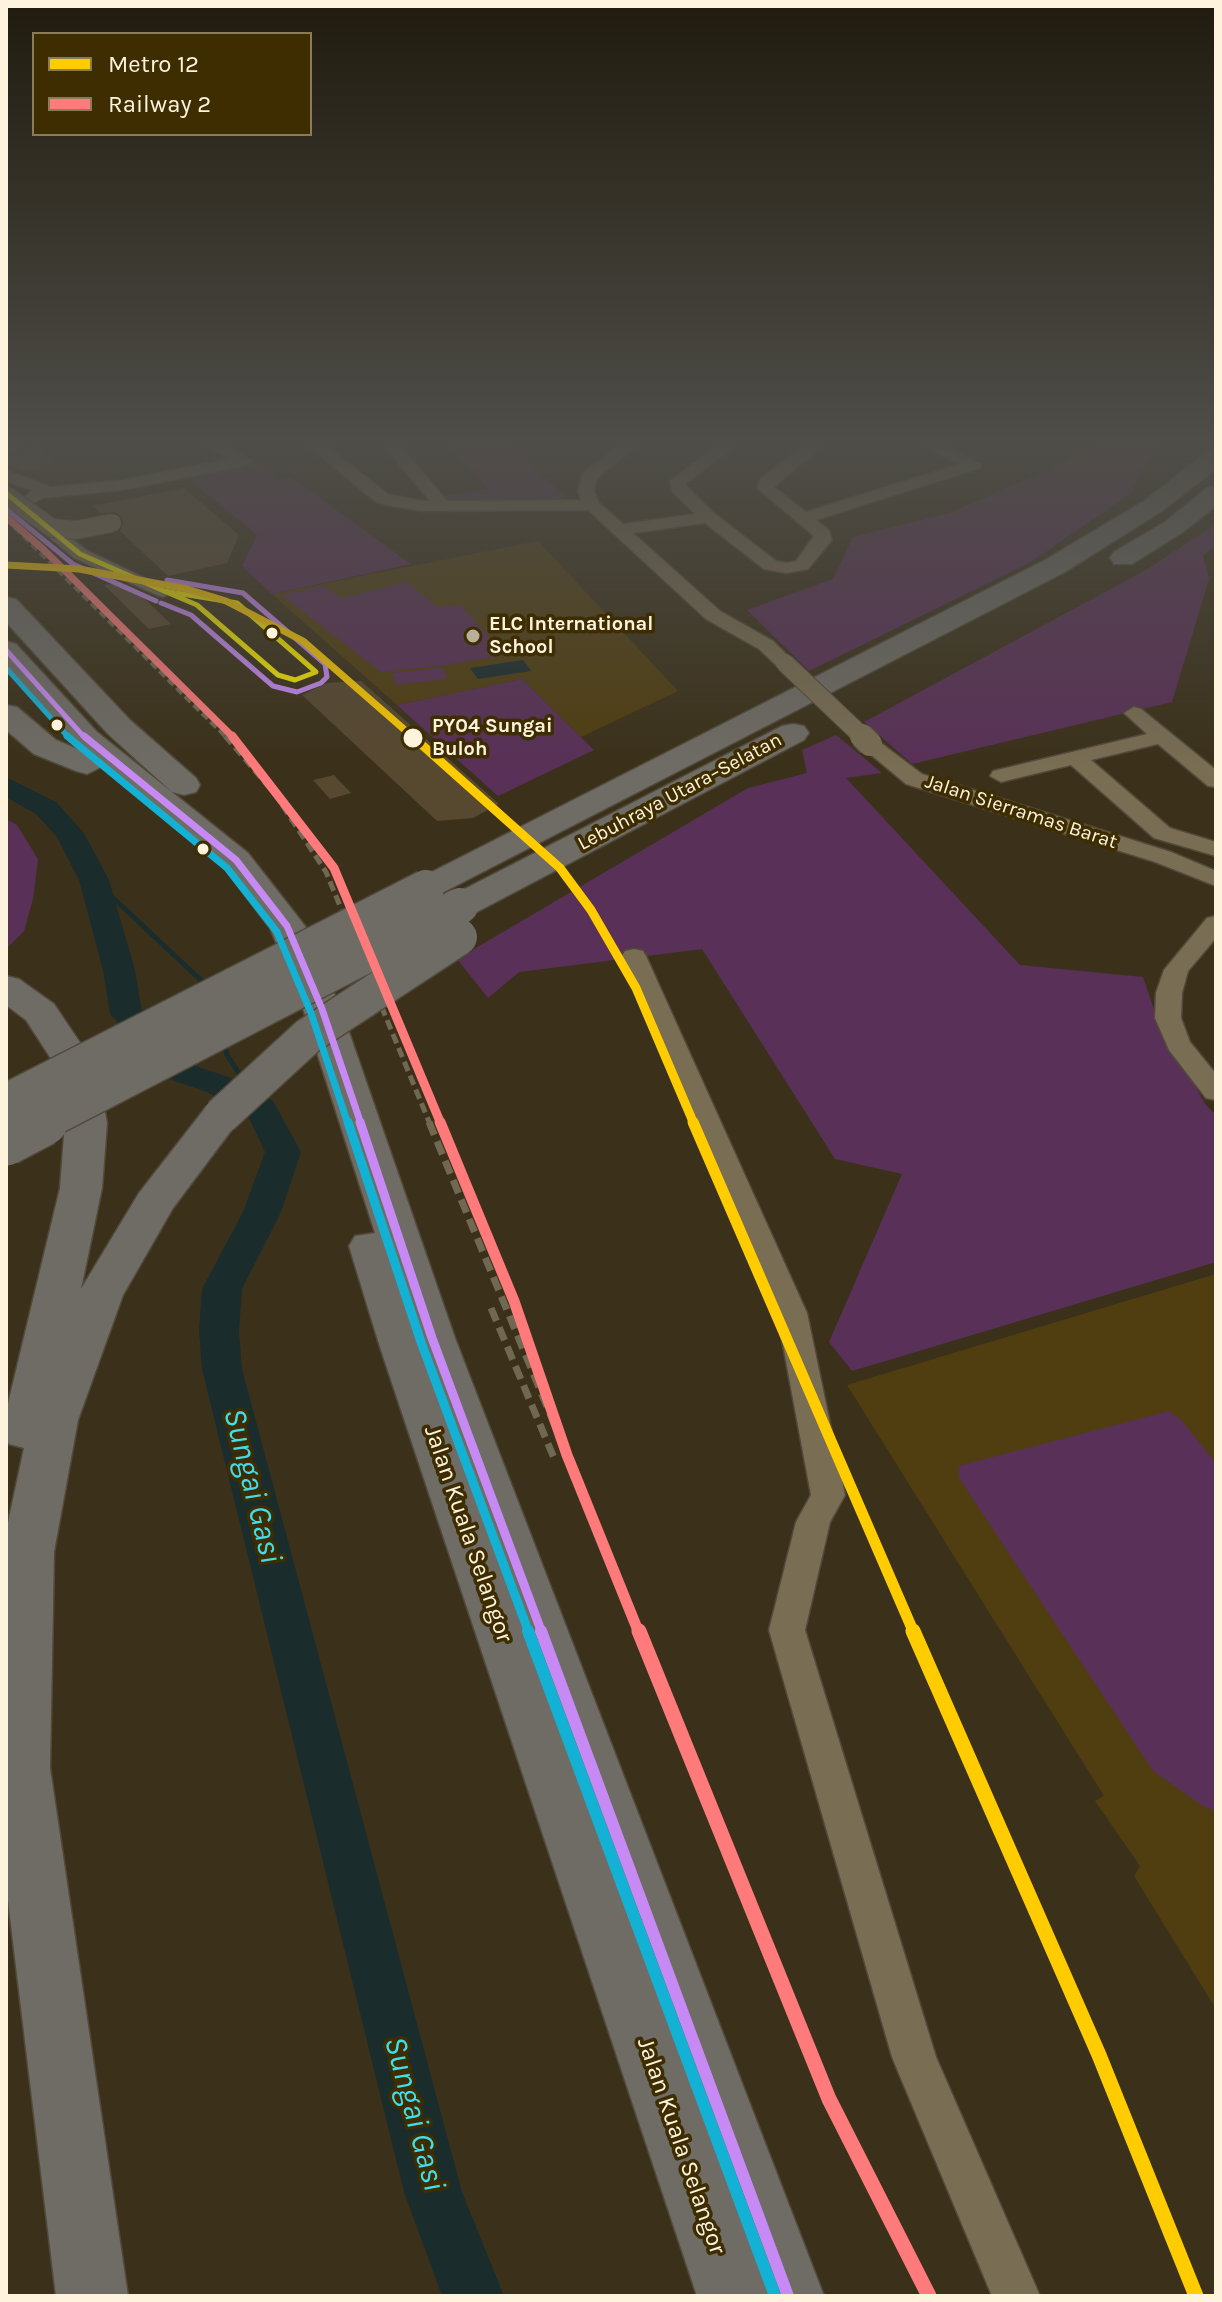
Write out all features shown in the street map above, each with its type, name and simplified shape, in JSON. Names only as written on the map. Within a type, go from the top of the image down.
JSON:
[{"type":"highway","name":"Lebuhraya Utara–Selatan","points":[[6,1102],[1079,551]]},
{"type":"highway","points":[[1106,569],[1134,551]]},
{"type":"highway","points":[[12,628],[103,746],[192,793],[211,816],[210,836]]},
{"type":"highway","name":"Jalan Kuala Selangor","points":[[12,628],[86,739],[210,836],[252,879],[287,926],[322,1009],[432,1338],[788,2296]]},
{"type":"highway","name":"Lebuhraya Utara–Selatan","points":[[460,922],[613,848],[655,817],[678,793],[924,664]]},
{"type":"highway","name":"Jalan Kuala Selangor","points":[[6,680],[40,719],[103,746],[230,884],[265,932],[330,1110],[402,1344],[733,2296]]},
{"type":"highway","points":[[6,714],[45,747],[103,746]]},
{"type":"highway","points":[[21,1767],[28,1552],[54,1420],[100,1295],[154,1203],[221,1116],[308,1036],[460,922]]},
{"type":"highway","points":[[6,1142],[460,922]]},
{"type":"highway","points":[[6,987],[40,1012],[63,1043],[77,1068],[86,1123],[81,1188],[13,1490],[6,1583]]},
{"type":"highway","points":[[6,1009],[23,1023],[66,1089],[66,1136],[52,1221],[6,1406]]},
{"type":"highway","points":[[6,1092],[115,1047]]},
{"type":"highway","points":[[6,1671],[92,2296]]},
{"type":"street","points":[[77,551],[163,591]]},
{"type":"street","name":"Jalan Sierramas Barat","points":[[643,551],[713,615],[766,645],[870,744],[914,779],[1163,857],[1210,880]]},
{"type":"street","points":[[752,551],[770,565],[787,568],[802,565],[813,551]]},
{"type":"street","points":[[1134,713],[1216,781]]},
{"type":"street","points":[[1001,776],[1161,737]]},
{"type":"street","points":[[1075,758],[1162,833],[1216,849]]},
{"type":"street","points":[[1212,934],[1176,970],[1169,993],[1168,1018],[1178,1044],[1216,1092]]},
{"type":"street","points":[[634,956],[792,1313],[828,1495],[813,1522],[787,1630],[914,2057],[1016,2296]]},
{"type":"shaded area","points":[[249,551],[394,551],[411,564],[272,594],[242,566]]},
{"type":"shaded area","name":"ELC International School","points":[[486,551],[548,551],[678,691],[581,737],[522,679],[397,705],[272,594]]},
{"type":"shaded area","points":[[846,551],[1046,551],[1031,562],[809,671],[747,610],[833,579]]},
{"type":"shaded area","points":[[1174,551],[1208,551],[1203,556],[1209,579],[1172,702],[912,764],[864,722],[1146,570]]},
{"type":"shaded area","points":[[407,582],[438,607],[461,605],[504,655],[381,672],[282,595],[323,586],[341,598]]},
{"type":"shaded area","points":[[523,660],[531,671],[478,679],[470,668]]},
{"type":"shaded area","points":[[443,668],[447,679],[396,685],[392,673]]},
{"type":"shaded area","points":[[522,679],[594,750],[498,796],[397,705]]},
{"type":"shaded area","points":[[836,735],[882,773],[846,778],[1020,965],[1143,977],[1155,1012],[1205,1104],[1216,1115],[1216,1262],[852,1371],[829,1342],[902,1174],[835,1159],[702,949],[519,972],[488,998],[457,959],[748,788],[807,773],[802,750]]},
{"type":"shaded area","points":[[6,819],[17,825],[38,859],[33,899],[24,931],[6,949]]},
{"type":"shaded area","points":[[1216,1274],[1216,2009],[1134,1876],[1140,1866],[1095,1801],[1104,1796],[847,1385]]},
{"type":"shaded area","points":[[1169,1411],[1182,1421],[1216,1463],[1216,1811],[1203,1806],[1153,1771],[959,1478],[958,1466]]},
{"type":"building","points":[[142,551],[232,551],[227,563],[168,576]]},
{"type":"building","points":[[120,582],[132,587],[171,624],[149,629],[104,585]]},
{"type":"building","name":"PY04 Sungai Buloh","points":[[361,681],[499,804],[473,818],[437,821],[302,695],[327,683]]},
{"type":"building","points":[[334,775],[351,793],[330,799],[313,780]]},
{"type":"waterway","name":"Sungai Gasi","points":[[6,785],[46,808],[70,833],[94,880],[119,970],[126,1014],[178,1071],[219,1085],[261,1108],[283,1152],[262,1212],[222,1289],[219,1331],[222,1369],[433,2192],[473,2296]]},
{"type":"waterway","points":[[94,880],[206,985]]},
{"type":"waterway","points":[[223,1042],[227,1055],[244,1081]]},
{"type":"railway","points":[[39,551],[225,736]]},
{"type":"railway","points":[[225,736],[275,794],[326,872],[430,1124]]},
{"type":"railway","points":[[429,1122],[567,1455]]},
{"type":"railway","points":[[491,1308],[554,1458]]},
{"type":"metro line","name":"12","points":[[6,565],[79,569],[187,589],[226,601],[279,626],[303,641],[511,823],[560,868],[591,910],[636,988],[800,1374],[1099,2055],[1196,2296]]},
{"type":"rail line","name":"2","points":[[45,551],[236,740],[334,868],[514,1301],[567,1455],[829,2099],[929,2296]]},
{"type":"transit line","points":[[58,551],[73,564],[156,601]]},
{"type":"transit line","points":[[77,551],[164,591]]},
{"type":"transit line","points":[[161,603],[191,615],[273,686],[297,692],[321,683],[327,677],[325,664],[243,593],[167,580]]},
{"type":"transit line","points":[[164,591],[237,603],[316,672],[295,680],[278,675],[197,605],[164,591]]},
{"type":"transit line","points":[[6,650],[86,739],[236,860],[287,926],[322,1009],[432,1338],[788,2296]]},
{"type":"transit line","points":[[6,668],[78,748],[227,868],[277,932],[311,1013],[421,1342],[775,2296]]},
{"type":"place","name":"ELC International School","points":[[473,636]]},
{"type":"place","name":"PY04 Sungai Buloh","points":[[413,738]]}]
